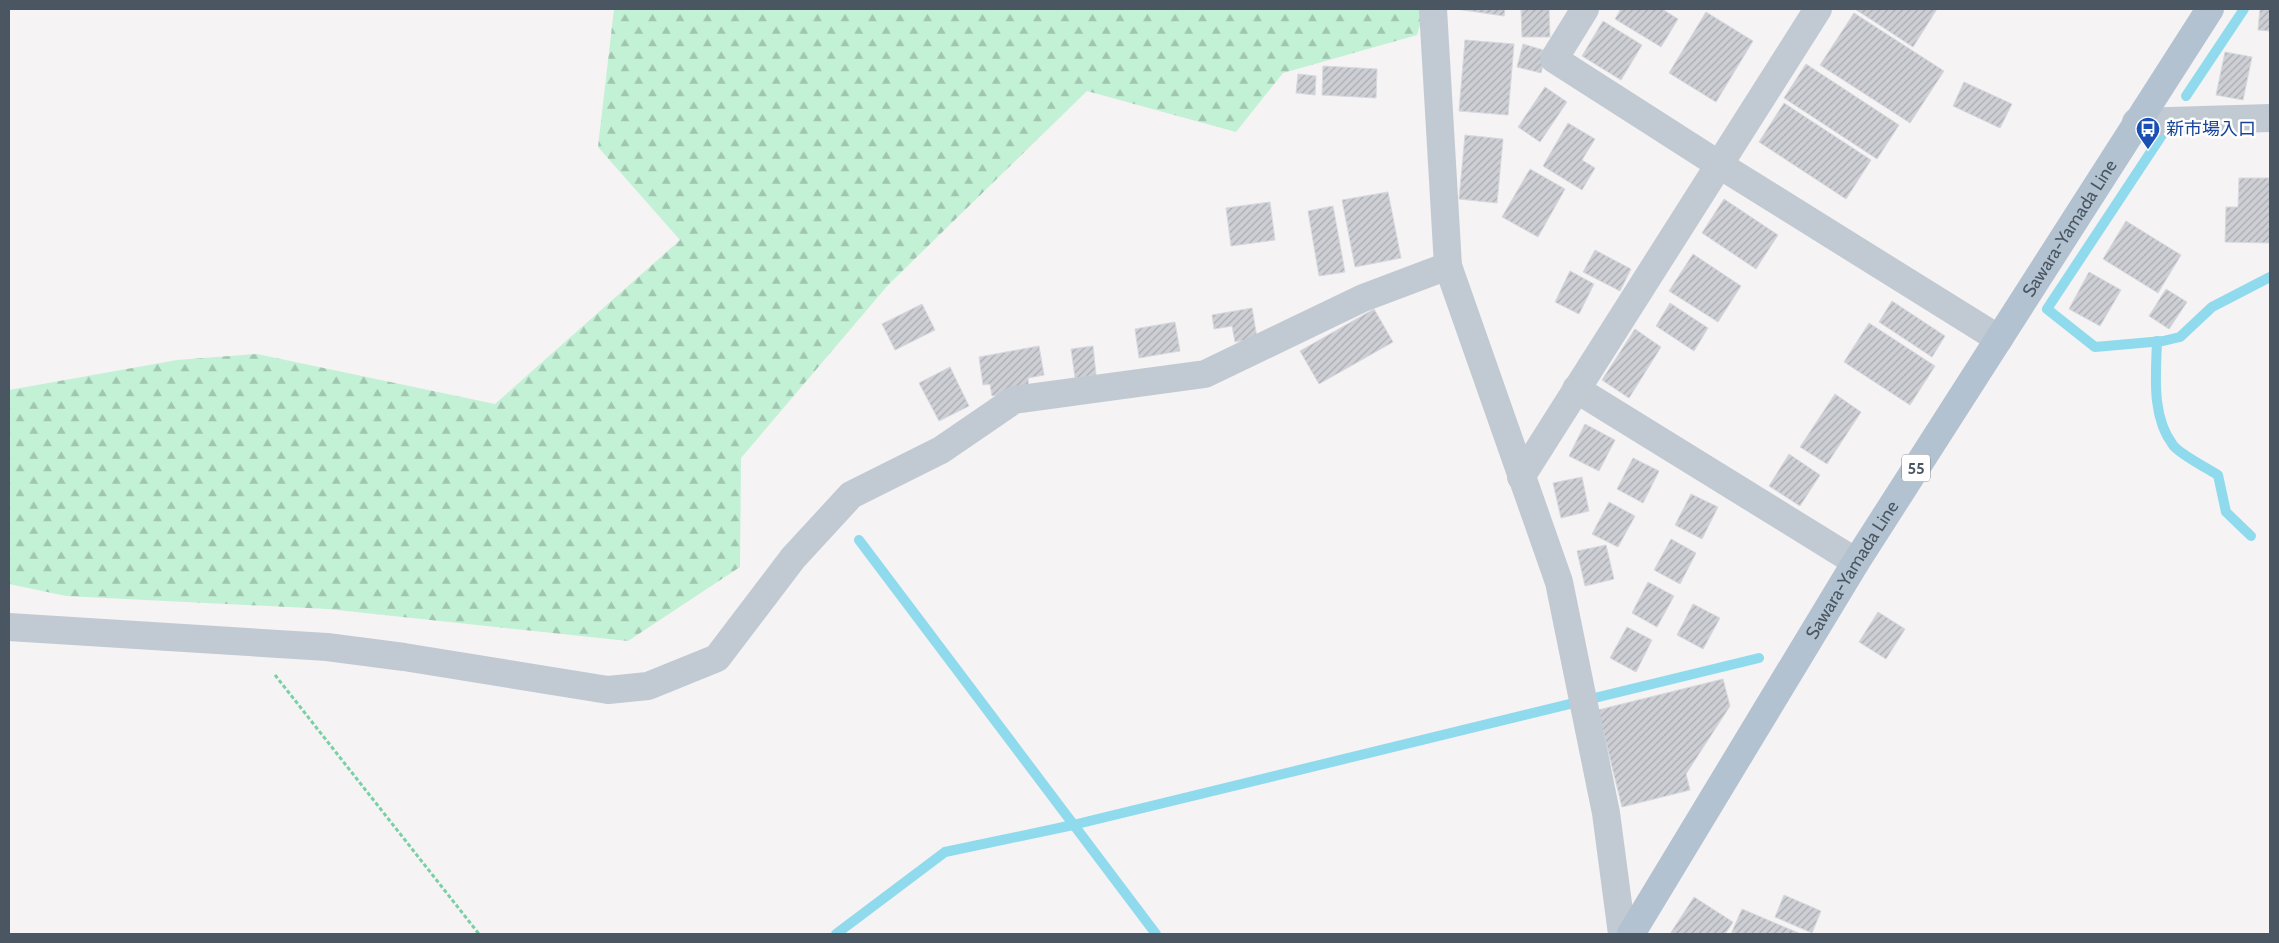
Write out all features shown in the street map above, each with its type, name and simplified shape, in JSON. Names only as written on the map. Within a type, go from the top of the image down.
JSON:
[{"type":"main road","name":"Sawara-Yamada Line","points":[[1631,934],[1856,562],[2210,9]]},
{"type":"street","points":[[1433,9],[1448,266],[1559,582],[1606,813],[1622,934]]},
{"type":"street","points":[[1586,9],[1554,59],[1718,164],[1999,338]]},
{"type":"street","points":[[1521,477],[1818,9]]},
{"type":"street","points":[[2136,122],[2270,118]]},
{"type":"street","points":[[9,627],[328,647],[404,657],[608,690],[648,686],[717,658],[793,558],[851,495],[941,450],[1014,400],[1205,374],[1363,298],[1448,266]]},
{"type":"street","points":[[1576,388],[1856,562]]},
{"type":"path","points":[[249,641],[479,934]]},
{"type":"green space","points":[[614,9],[1425,9],[1417,35],[1283,73],[1236,132],[1087,91],[888,285],[741,458],[740,567],[628,641],[328,609],[66,596],[9,584],[9,390],[177,360],[257,354],[495,404],[680,240],[598,147]]},
{"type":"building","points":[[1456,9],[1505,9],[1504,16]]},
{"type":"building","points":[[1521,9],[1549,9],[1550,37],[1522,37]]},
{"type":"building","points":[[1621,9],[1662,9],[1678,19],[1661,47],[1615,19]]},
{"type":"building","points":[[1855,9],[1937,9],[1913,47]]},
{"type":"building","points":[[2260,9],[2270,10],[2270,31],[2258,30]]},
{"type":"building","points":[[1706,12],[1753,41],[1716,102],[1669,73]]},
{"type":"building","points":[[1854,13],[1944,71],[1910,123],[1820,65]]},
{"type":"building","points":[[1603,21],[1642,45],[1621,80],[1582,56]]},
{"type":"building","points":[[1465,40],[1514,44],[1508,115],[1459,111]]},
{"type":"building","points":[[1523,44],[1547,51],[1541,73],[1517,67]]},
{"type":"building","points":[[2225,52],[2252,57],[2243,100],[2216,95]]},
{"type":"building","points":[[1806,64],[1899,125],[1877,159],[1784,98]]},
{"type":"building","points":[[1323,66],[1377,69],[1376,98],[1322,95]]},
{"type":"building","points":[[1298,74],[1316,76],[1315,95],[1296,93]]},
{"type":"building","points":[[1964,82],[2012,104],[2000,128],[1953,106]]},
{"type":"building","points":[[1545,87],[1567,102],[1540,142],[1518,127]]},
{"type":"building","points":[[1784,103],[1871,160],[1846,199],[1759,142]]},
{"type":"building","points":[[1568,123],[1595,139],[1582,160],[1595,168],[1582,190],[1543,166]]},
{"type":"building","points":[[1465,135],[1503,139],[1497,203],[1459,199]]},
{"type":"building","points":[[1530,169],[1565,189],[1538,237],[1502,217]]},
{"type":"building","points":[[2239,178],[2270,178],[2270,243],[2225,242],[2226,207],[2238,207]]},
{"type":"building","points":[[1388,192],[1401,258],[1355,267],[1342,200]]},
{"type":"building","points":[[1724,199],[1778,235],[1756,269],[1702,233]]},
{"type":"building","points":[[1270,202],[1275,240],[1231,246],[1226,208]]},
{"type":"building","points":[[1333,206],[1345,272],[1319,276],[1308,211]]},
{"type":"building","points":[[2126,221],[2181,255],[2158,293],[2103,259]]},
{"type":"building","points":[[1595,250],[1631,269],[1620,291],[1583,272]]},
{"type":"building","points":[[1693,254],[1741,286],[1718,322],[1669,291]]},
{"type":"building","points":[[1570,271],[1594,284],[1579,314],[1555,302]]},
{"type":"building","points":[[2089,272],[2121,290],[2100,326],[2069,309]]},
{"type":"building","points":[[2166,289],[2187,302],[2169,329],[2149,316]]},
{"type":"building","points":[[1892,301],[1945,336],[1932,357],[1879,322]]},
{"type":"building","points":[[1670,303],[1708,328],[1694,351],[1656,326]]},
{"type":"building","points":[[922,304],[935,330],[895,350],[882,324]]},
{"type":"building","points":[[1252,308],[1257,338],[1235,342],[1232,326],[1214,329],[1212,315]]},
{"type":"building","points":[[1374,309],[1393,342],[1319,384],[1300,351]]},
{"type":"building","points":[[1175,322],[1180,351],[1139,358],[1135,329]]},
{"type":"building","points":[[1869,323],[1935,366],[1910,405],[1844,362]]},
{"type":"building","points":[[1635,329],[1661,347],[1629,398],[1602,380]]},
{"type":"building","points":[[1039,346],[1044,375],[1028,378],[1029,390],[992,396],[990,384],[983,385],[979,357]]},
{"type":"building","points":[[1093,346],[1096,375],[1075,378],[1071,349]]},
{"type":"building","points":[[950,367],[969,406],[939,421],[919,383]]},
{"type":"building","points":[[1835,394],[1861,412],[1827,464],[1800,447]]},
{"type":"building","points":[[1585,424],[1615,440],[1599,471],[1569,456]]},
{"type":"building","points":[[1789,454],[1820,475],[1800,506],[1769,486]]},
{"type":"building","points":[[1633,458],[1659,471],[1643,503],[1617,489]]},
{"type":"building","points":[[1582,477],[1589,511],[1561,518],[1553,483]]},
{"type":"building","points":[[1691,494],[1718,507],[1702,539],[1675,525]]},
{"type":"building","points":[[1609,502],[1635,516],[1618,547],[1592,534]]},
{"type":"building","points":[[1671,539],[1696,553],[1680,584],[1654,570]]},
{"type":"building","points":[[1606,545],[1614,579],[1585,586],[1577,551]]},
{"type":"building","points":[[1648,582],[1674,596],[1657,627],[1632,613]]},
{"type":"building","points":[[1693,604],[1720,618],[1703,649],[1677,635]]},
{"type":"building","points":[[1878,612],[1905,629],[1886,659],[1859,642]]},
{"type":"building","points":[[1627,627],[1652,640],[1636,672],[1610,658]]},
{"type":"building","points":[[1723,679],[1730,706],[1686,774],[1690,790],[1622,807],[1598,710]]},
{"type":"building","points":[[1784,895],[1821,911],[1812,933],[1775,917]]},
{"type":"building","points":[[1694,897],[1733,922],[1725,934],[1670,934]]},
{"type":"building","points":[[1742,909],[1801,934],[1731,934]]},
{"type":"waterway","points":[[2186,96],[2244,9]]},
{"type":"waterway","points":[[2162,135],[2047,309],[2095,347],[2163,341],[2180,337],[2212,307],[2270,277]]},
{"type":"waterway","points":[[2157,341],[2156,394],[2161,421],[2166,434],[2173,445],[2181,452],[2218,475],[2226,512],[2251,536]]},
{"type":"waterway","points":[[859,540],[1156,934]]},
{"type":"waterway","points":[[836,934],[945,852],[1073,825],[1759,658]]},
{"type":"place","name":"新市場入口","points":[[2148,150]]}]
